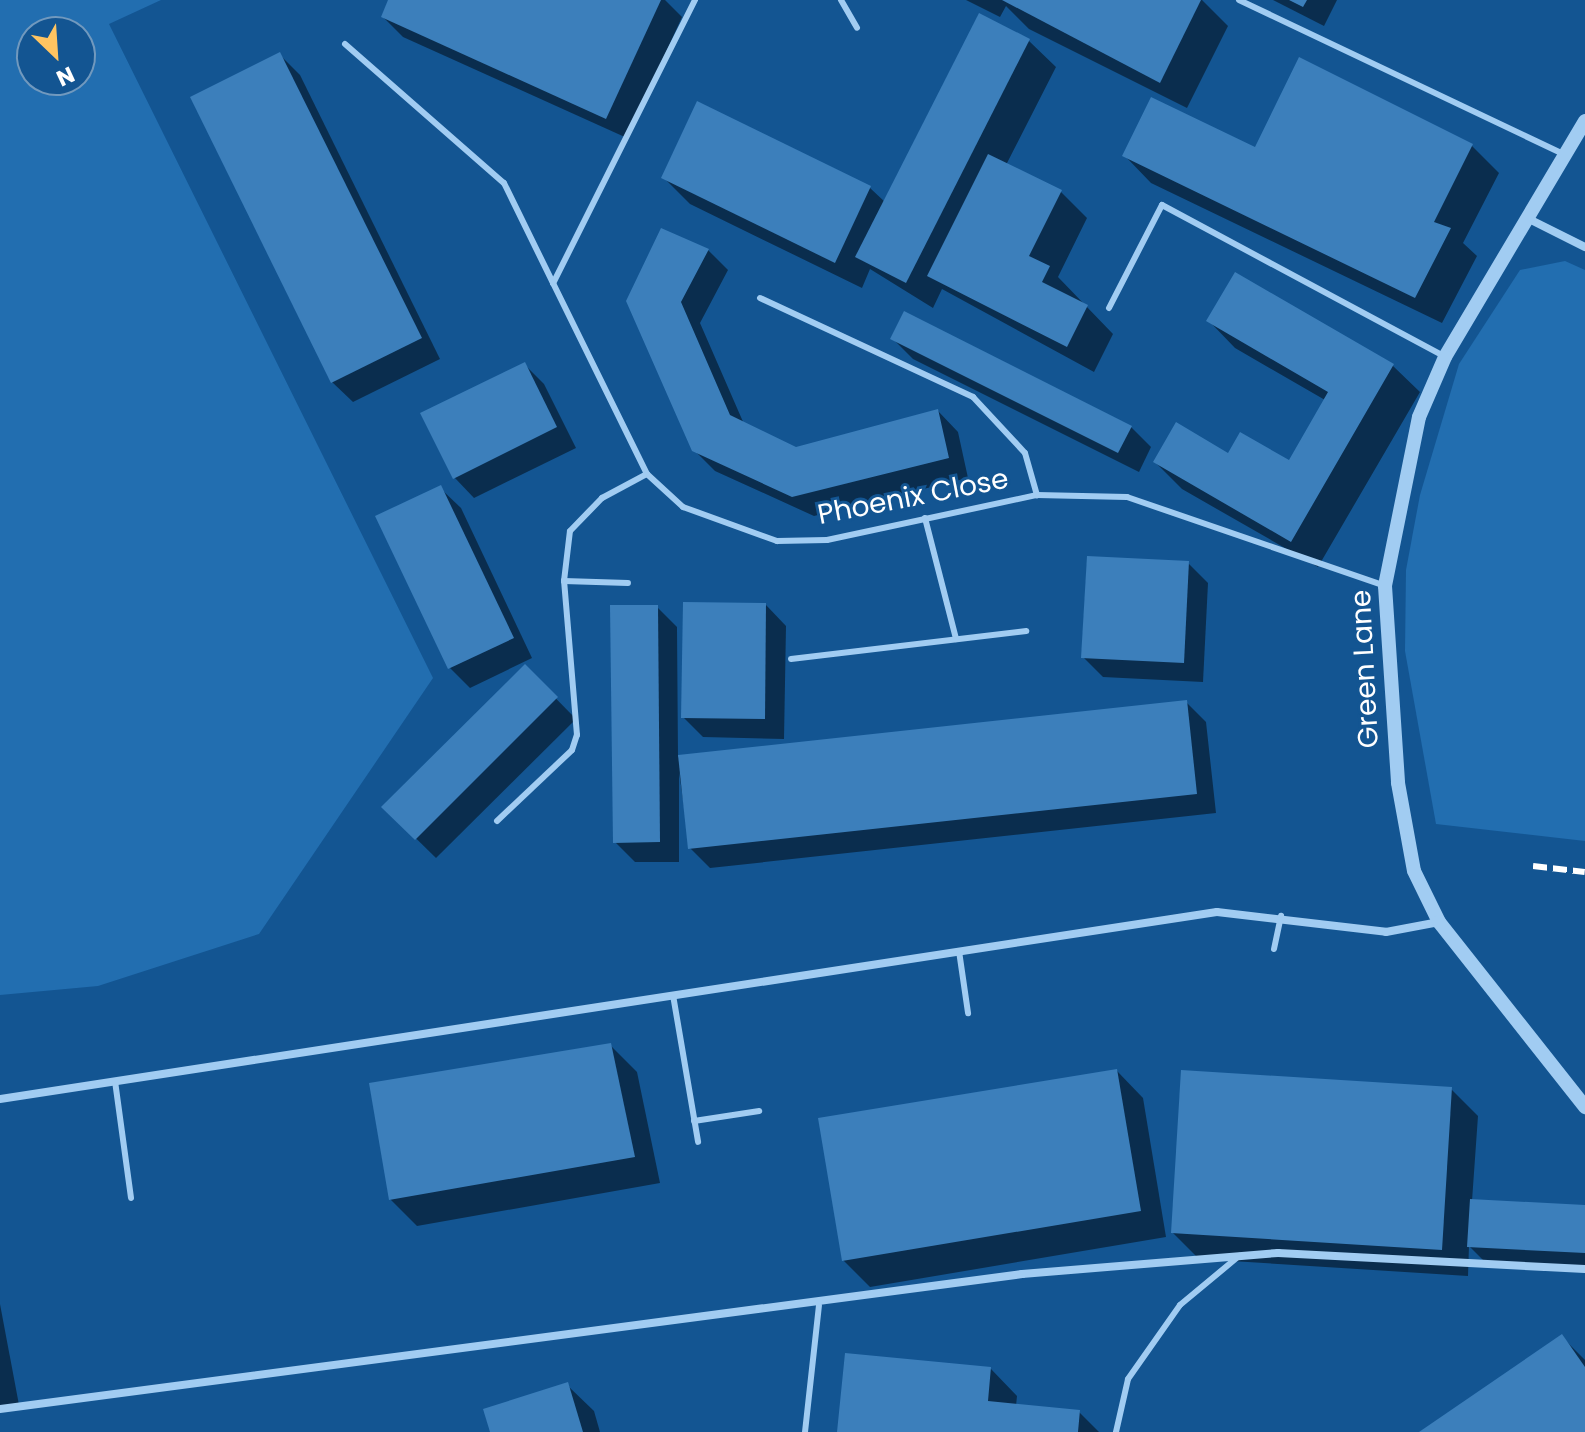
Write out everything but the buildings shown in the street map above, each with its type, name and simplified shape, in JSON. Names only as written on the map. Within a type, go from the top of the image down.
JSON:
[{"type":"street","name":"Green Lane","points":[[1585,121],[1445,357],[1419,417],[1385,586],[1403,824],[1414,871],[1439,922],[1585,1107]]},
{"type":"street","points":[[1526,218],[1585,247]]},
{"type":"street","points":[[0,1099],[1217,912],[1281,916],[1386,932],[1439,922]]},
{"type":"street","points":[[0,1409],[819,1306],[1022,1274],[1239,1256],[1585,1269]]},
{"type":"lane","points":[[553,283],[695,0]]},
{"type":"lane","points":[[841,0],[857,28]]},
{"type":"lane","points":[[1239,0],[1563,154]]},
{"type":"lane","name":"Phoenix Close","points":[[345,44],[504,183],[647,474],[683,507],[777,541],[827,540],[1037,495],[1087,493],[1170,507],[1322,570],[1385,586]]},
{"type":"lane","points":[[1109,308],[1162,205],[1445,357]]},
{"type":"lane","points":[[760,298],[973,397],[1025,453],[1037,495]]},
{"type":"lane","points":[[497,821],[572,750],[577,735],[564,551],[577,521],[647,474]]},
{"type":"lane","points":[[925,518],[956,639]]},
{"type":"lane","points":[[564,581],[628,583]]},
{"type":"lane","points":[[791,659],[1026,631]]},
{"type":"lane","points":[[1274,949],[1281,916]]},
{"type":"lane","points":[[959,951],[968,1013]]},
{"type":"lane","points":[[673,995],[698,1142]]},
{"type":"lane","points":[[115,1081],[131,1198]]},
{"type":"lane","points":[[694,1121],[759,1111]]},
{"type":"lane","points":[[1116,1432],[1128,1379],[1180,1305],[1239,1256]]},
{"type":"lane","points":[[805,1432],[819,1306]]},
{"type":"shaded area","points":[[0,0],[161,0],[109,24],[433,678],[259,934],[98,986],[0,995]]},
{"type":"shaded area","points":[[1565,261],[1585,270],[1585,841],[1436,824],[1405,651],[1406,570],[1420,495],[1459,364],[1520,270]]},
{"type":"railway","points":[[1533,866],[1585,872]]}]
